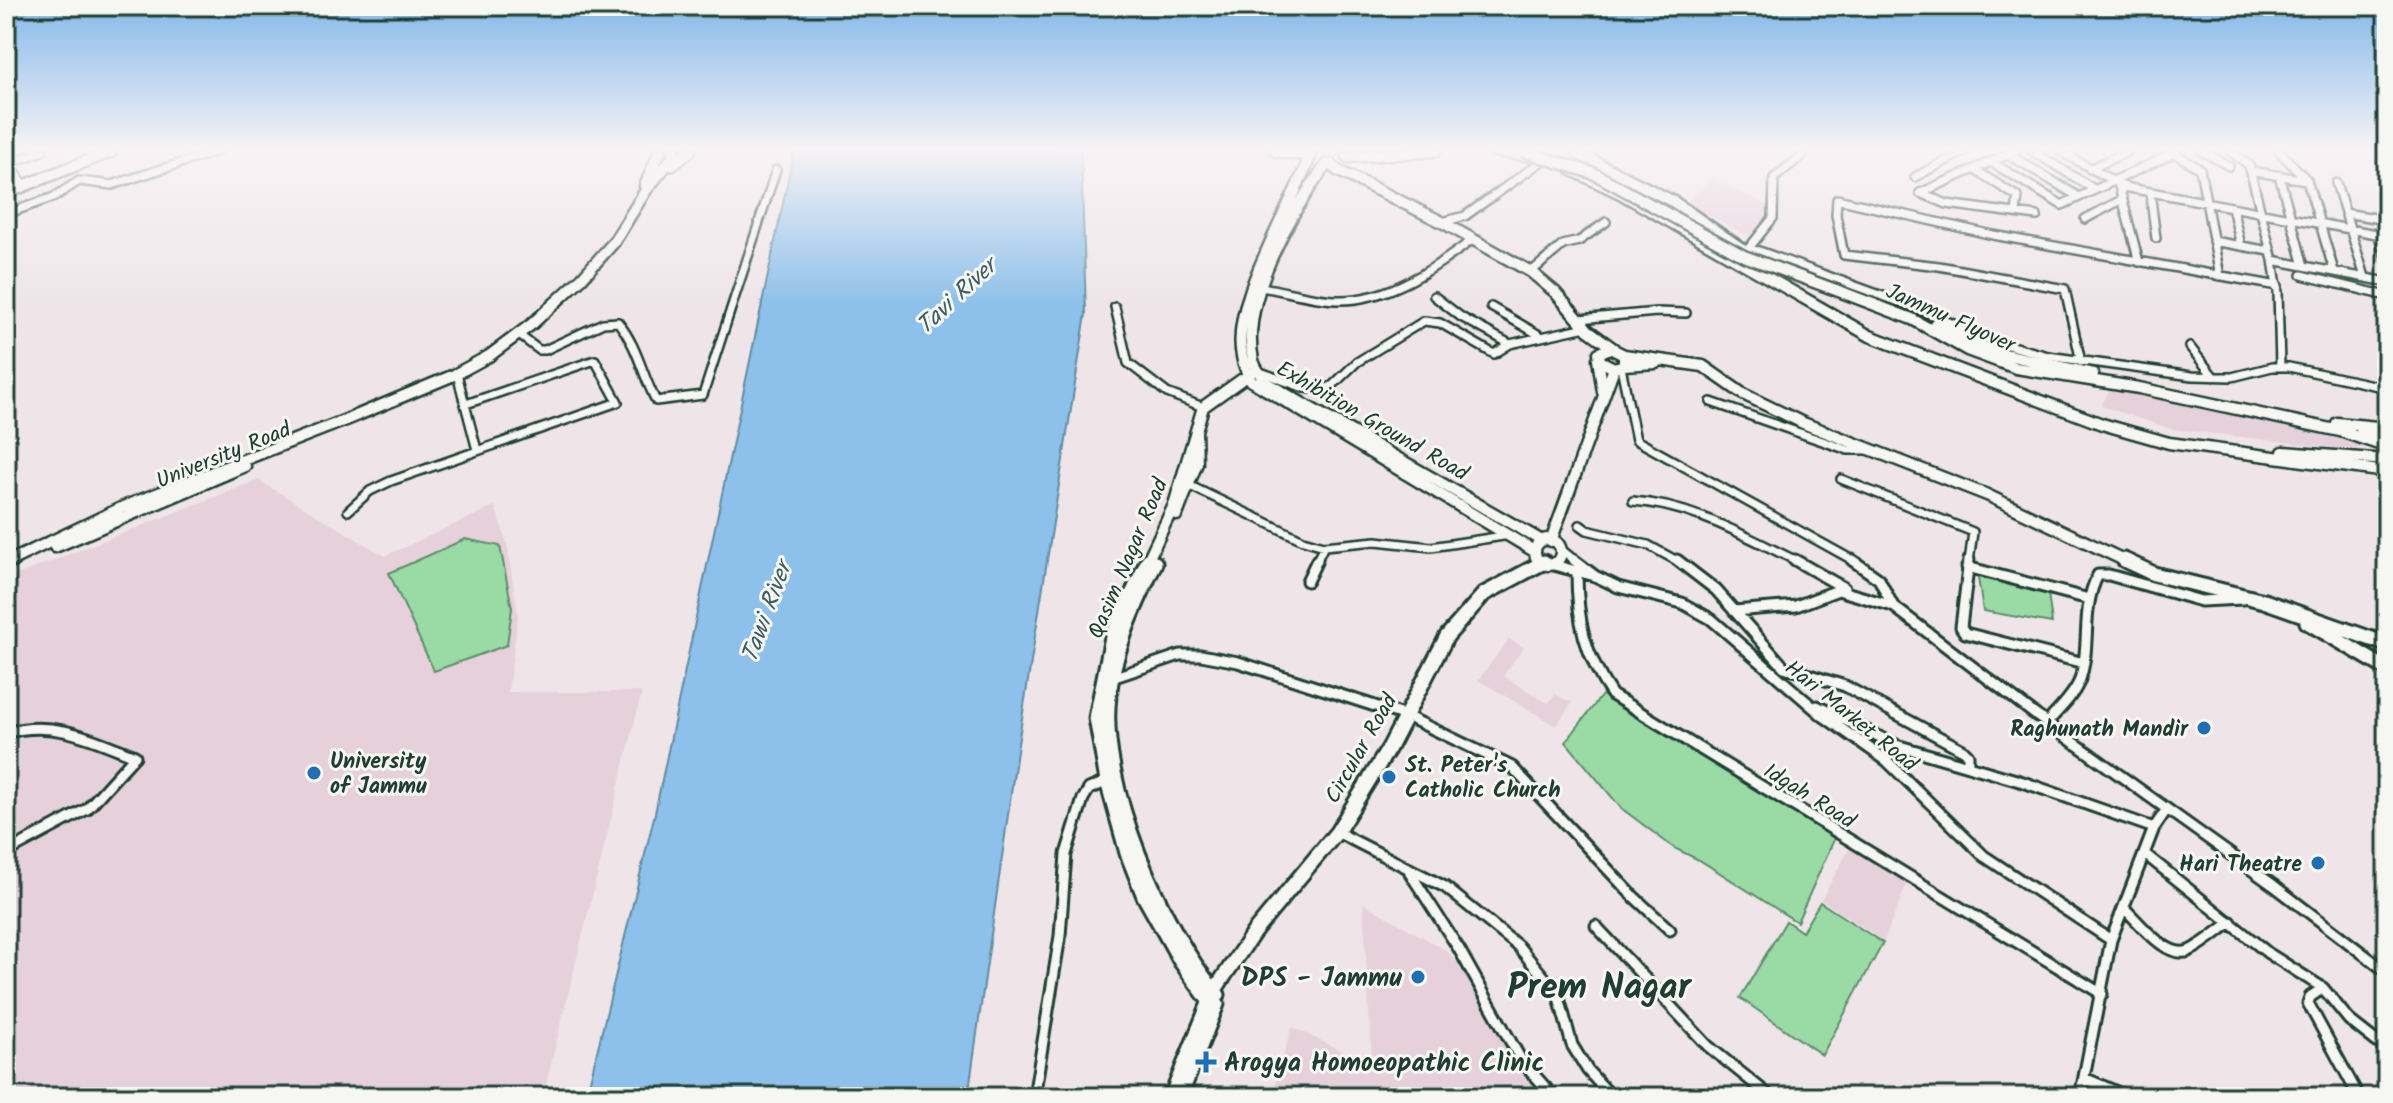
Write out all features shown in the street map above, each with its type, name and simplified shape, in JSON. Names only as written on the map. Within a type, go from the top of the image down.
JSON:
[{"type":"main road","name":"University Road","points":[[6,571],[150,504],[361,421],[445,383],[519,335],[567,293],[620,234],[639,202]]},
{"type":"main road","points":[[1292,202],[1252,284],[1241,350],[1251,372],[1271,395],[1511,535],[1547,563]]},
{"type":"main road","name":"Exhibition Ground Road","points":[[1302,202],[1261,287],[1250,350],[1251,372],[1563,551]]},
{"type":"main road","points":[[1403,202],[1531,272],[1555,292],[1620,361]]},
{"type":"main road","points":[[1637,202],[1870,336],[2102,424],[2169,443],[2387,472]]},
{"type":"main road","name":"Jammu Flyover","points":[[1647,202],[1744,256],[1912,319],[1990,360],[2016,368],[2139,388],[2300,423],[2364,438],[2387,447]]},
{"type":"main road","name":"Jammu Flyover","points":[[1659,202],[1749,251],[1914,314],[1995,352],[2337,423],[2387,437]]},
{"type":"main road","points":[[1669,202],[1747,248],[1770,269],[1873,331],[2134,428],[2233,446],[2387,460]]},
{"type":"main road","points":[[1585,326],[1603,364],[1620,361],[1649,365],[1661,361],[1703,366],[1743,394],[1868,450],[1987,495],[2154,574],[2252,598],[2385,642],[2380,651],[2387,667]]},
{"type":"main road","points":[[1603,392],[1598,357],[1603,350],[1620,361]]},
{"type":"main road","points":[[1534,551],[1547,541],[1603,392],[1620,361]]},
{"type":"main road","points":[[1203,407],[1251,372]]},
{"type":"main road","name":"University Road","points":[[6,563],[123,507],[455,375]]},
{"type":"main road","name":"Qasim Nagar Road","points":[[1112,779],[1107,728],[1112,678],[1125,629],[1186,484],[1191,440],[1203,407]]},
{"type":"main road","points":[[2337,423],[2387,428]]},
{"type":"main road","name":"Qasim Nagar Road","points":[[1186,484],[1108,652],[1096,718],[1127,853],[1144,896],[1181,962],[1214,999]]},
{"type":"main road","name":"Circular Road","points":[[1171,1097],[1225,973],[1254,932],[1337,832],[1406,716],[1437,654],[1468,610],[1494,587],[1547,563],[1561,560],[1563,551]]},
{"type":"main road","points":[[2282,607],[2387,667]]},
{"type":"main road","name":"Circular Road","points":[[1180,1097],[1214,999]]},
{"type":"street","points":[[6,214],[39,202]]},
{"type":"street","points":[[519,335],[539,350],[545,350],[603,323],[618,322],[634,342],[642,374],[656,401],[705,394],[765,202]]},
{"type":"street","points":[[1442,222],[1465,216],[1482,202]]},
{"type":"street","points":[[1736,258],[1773,218],[1773,202]]},
{"type":"street","points":[[1837,202],[1836,215],[1844,255],[1939,266],[2065,289],[2081,362]]},
{"type":"street","points":[[1860,202],[1979,232],[2278,286]]},
{"type":"street","points":[[1947,202],[2037,216]]},
{"type":"street","points":[[2016,212],[2017,202]]},
{"type":"street","points":[[2085,219],[2116,202]]},
{"type":"street","points":[[2122,202],[2139,262]]},
{"type":"street","points":[[2151,202],[2156,238]]},
{"type":"street","points":[[2204,202],[2220,276]]},
{"type":"street","points":[[2207,202],[2383,235],[2387,260]]},
{"type":"street","points":[[2258,202],[2278,286],[2280,366]]},
{"type":"street","points":[[2287,202],[2304,266]]},
{"type":"street","points":[[2314,202],[2334,271]]},
{"type":"street","points":[[2342,202],[2365,277]]},
{"type":"street","points":[[2232,207],[2241,246]]},
{"type":"street","points":[[2345,213],[2387,220]]},
{"type":"street","points":[[1458,232],[1465,216]]},
{"type":"street","points":[[1531,272],[1563,245],[1579,241],[1606,222]]},
{"type":"street","points":[[1261,287],[1341,300],[1375,294],[1435,269],[1472,240]]},
{"type":"street","points":[[2213,241],[2270,251]]},
{"type":"street","points":[[1747,248],[1913,307],[1997,342],[2081,362],[2214,377],[2243,376],[2280,366],[2387,388]]},
{"type":"street","points":[[2273,260],[2387,282]]},
{"type":"street","points":[[2302,275],[2387,296]]},
{"type":"street","points":[[1434,296],[1461,317],[1510,344]]},
{"type":"street","points":[[1115,307],[1128,363],[1167,393],[1203,407]]},
{"type":"street","points":[[1491,307],[1541,336]]},
{"type":"street","points":[[1251,372],[1304,388],[1322,390],[1332,386],[1357,362],[1424,321],[1440,323],[1492,354],[1510,344],[1585,326],[1657,312],[1686,313]]},
{"type":"street","points":[[2190,347],[2214,377]]},
{"type":"street","points":[[348,511],[376,488],[618,402],[601,366],[593,360],[466,404]]},
{"type":"street","points":[[1620,361],[1636,440],[1867,568],[1879,579],[1893,606]]},
{"type":"street","points":[[455,375],[477,450]]},
{"type":"street","points":[[1711,402],[1848,450],[1868,450]]},
{"type":"street","points":[[1841,479],[1973,532],[1961,627],[1965,633],[2084,663]]},
{"type":"street","points":[[1186,484],[1303,540],[1324,546],[1376,541],[1444,546],[1511,535]]},
{"type":"street","points":[[1633,501],[1664,503],[1698,514],[1806,565],[1848,591],[1893,606],[2387,972]]},
{"type":"street","points":[[1580,525],[1587,530],[1657,548],[1707,581],[1784,667],[1855,691],[1963,750],[1968,755],[1968,766]]},
{"type":"street","points":[[1307,581],[1324,546]]},
{"type":"street","points":[[1563,551],[1595,576]]},
{"type":"street","points":[[1547,563],[1595,576]]},
{"type":"street","points":[[1967,567],[2089,599]]},
{"type":"street","name":"Idgah Road","points":[[1577,573],[1576,622],[1593,668],[1612,695],[2102,994]]},
{"type":"street","points":[[2047,723],[2073,693],[2084,663],[2089,599],[2095,579],[2103,574],[2201,601],[2252,598]]},
{"type":"street","name":"Hari Market Road","points":[[1595,576],[1618,587],[1696,609],[1799,695],[1886,760],[1984,856],[2111,940]]},
{"type":"street","points":[[2199,586],[2201,601]]},
{"type":"street","points":[[1734,611],[1796,606],[1832,591],[1848,591]]},
{"type":"street","points":[[1112,678],[1180,655],[1201,655],[1238,662],[1406,716],[1512,767],[1646,910],[1670,930]]},
{"type":"street","points":[[1799,695],[1877,738],[2023,782],[2154,828]]},
{"type":"street","points":[[6,733],[24,726],[56,727],[135,756],[87,809],[9,851],[6,823]]},
{"type":"street","points":[[1034,1097],[1060,936],[1066,854],[1089,789],[1112,779]]},
{"type":"street","points":[[2080,1097],[2111,940],[2154,828],[2167,809]]},
{"type":"street","points":[[1337,832],[1455,894],[1518,946],[1558,994],[1572,1045],[1588,1071],[1612,1097]]},
{"type":"street","points":[[2146,855],[2268,953],[2323,988],[2349,1020],[2387,1050]]},
{"type":"street","points":[[1410,872],[1416,887],[1459,949],[1521,1060],[1554,1097]]},
{"type":"street","points":[[2124,908],[2166,947],[2179,953],[2189,951],[2231,922]]},
{"type":"street","points":[[1596,926],[1708,1046],[1771,1097]]},
{"type":"street","points":[[2323,988],[2310,997],[2308,1003],[2359,1097]]},
{"type":"street","points":[[2084,1078],[2128,1097]]},
{"type":"shaded area","points":[[1762,202],[1773,211],[1757,231],[1748,236],[1685,203]]},
{"type":"shaded area","points":[[2111,388],[2340,433],[2387,448],[2336,448],[2171,429],[2101,406]]},
{"type":"shaded area","name":"University of Jammu","points":[[258,480],[385,556],[495,506],[507,543],[518,616],[508,692],[642,692],[543,1097],[6,1097],[6,579]]},
{"type":"shaded area","points":[[1509,639],[1524,647],[1503,676],[1548,703],[1555,694],[1572,703],[1556,726],[1478,680]]},
{"type":"shaded area","points":[[1852,844],[1909,879],[1884,941],[1821,900]]},
{"type":"shaded area","name":"DPS - Jammu","points":[[1363,903],[1447,951],[1492,1003],[1560,1097],[1271,1097],[1292,1027],[1372,1065]]},
{"type":"green space","points":[[465,539],[500,546],[512,608],[507,645],[434,671],[389,573]]},
{"type":"green space","points":[[1977,571],[2047,586],[2052,623],[1983,611]]},
{"type":"green space","points":[[1602,695],[1837,833],[1797,922],[1701,861],[1674,848],[1621,808],[1566,742]]},
{"type":"green space","points":[[1820,902],[1883,943],[1822,1055],[1740,998],[1786,921],[1802,932]]},
{"type":"water","points":[[783,202],[1083,202],[1086,314],[1018,744],[968,1097],[586,1097],[655,813]]},
{"type":"place","name":"Raghunath Mandir","points":[[2204,728]]},
{"type":"place","name":"University of Jammu","points":[[314,773]]},
{"type":"place","name":"St. Peter's Catholic Church","points":[[1389,777]]},
{"type":"place","name":"Hari Theatre","points":[[2318,863]]},
{"type":"place","name":"DPS - Jammu","points":[[1418,977]]},
{"type":"place","name":"Arogya Homoeopathic Clinic","points":[[1206,1062]]},
{"type":"district","name":"Prem Nagar","points":[[1599,985]]},
{"type":"water label","name":"Tavi River","points":[[956,296]]},
{"type":"water label","name":"Tawi River","points":[[766,612]]}]
